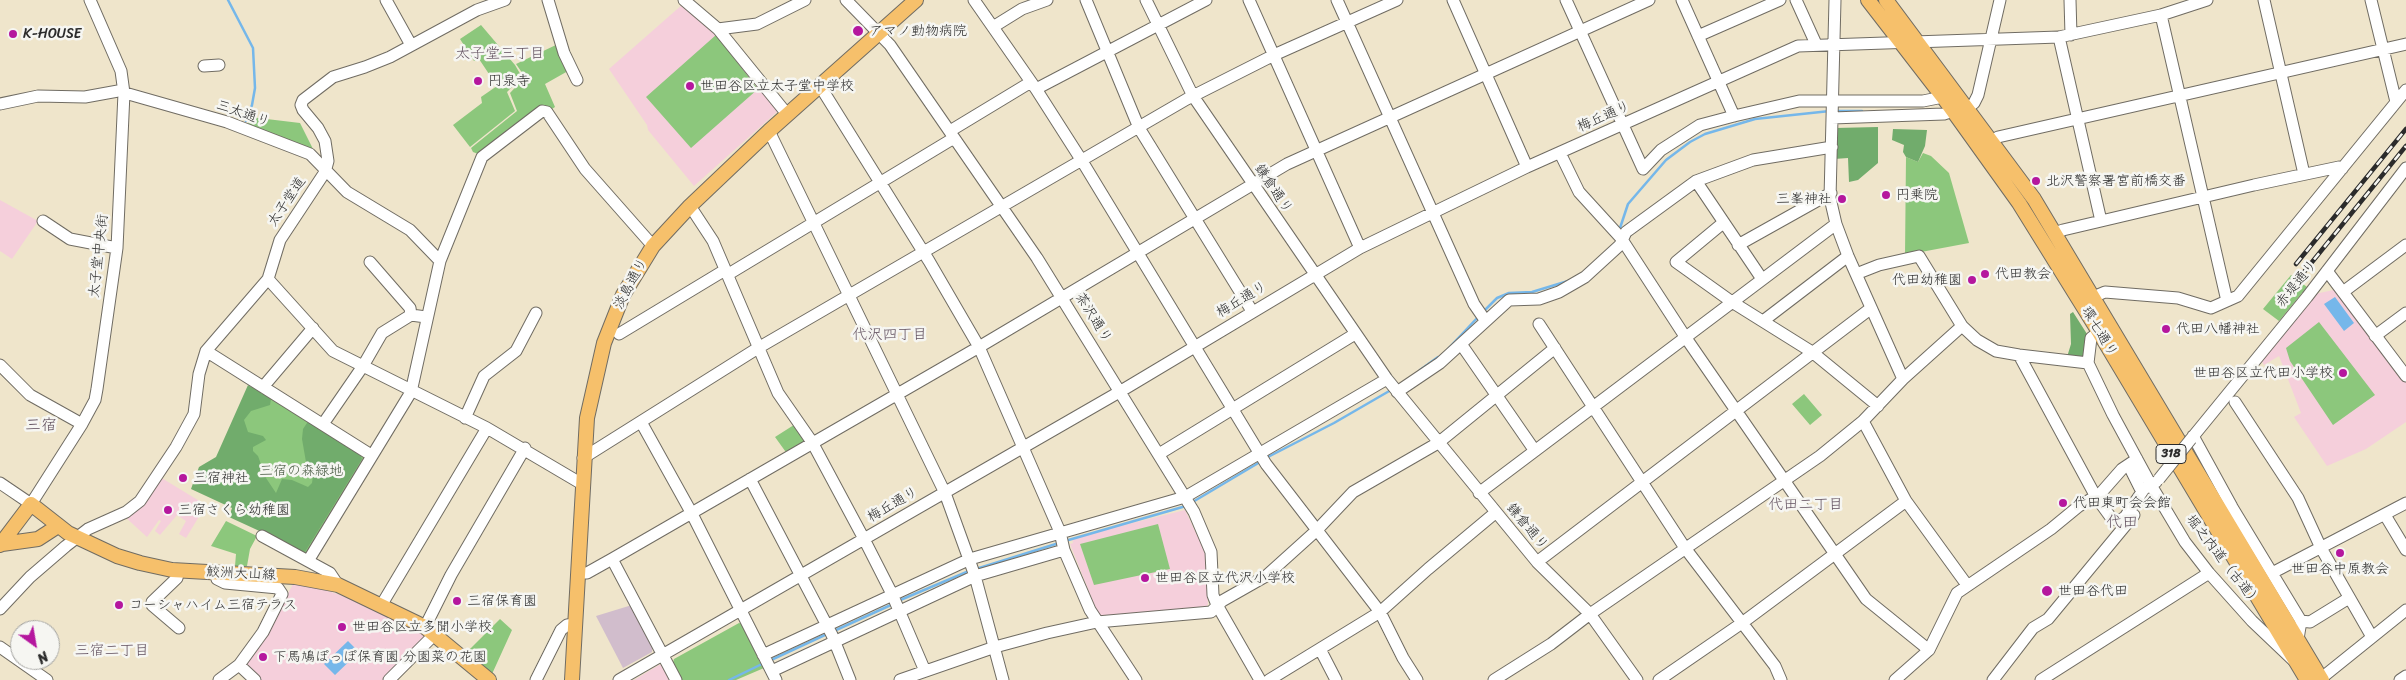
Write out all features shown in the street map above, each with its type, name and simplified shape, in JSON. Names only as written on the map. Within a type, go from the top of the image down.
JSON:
[{"type":"main road","name":"淡島通り","points":[[572,680],[583,458],[587,418],[604,342],[623,295],[653,246],[690,206],[769,131],[916,0]]},
{"type":"main road","name":"環七通り","points":[[1868,0],[1943,97],[1960,109],[1992,142],[2029,193],[2055,233],[2321,679]]},
{"type":"main road","name":"環七通り","points":[[1886,0],[1917,42],[1960,109],[2099,332],[2307,680]]},
{"type":"main road","name":"鮫洲大山線","points":[[31,504],[58,526],[77,538],[117,556],[179,570],[295,577],[338,585],[382,604],[430,630],[489,680]]},
{"type":"main road","points":[[1,544],[31,504]]},
{"type":"main road","points":[[1,544],[38,539],[58,526]]},
{"type":"street","name":"太子堂中央街","points":[[31,504],[82,424],[94,400],[117,248],[124,93],[121,71],[90,0]]},
{"type":"street","points":[[386,0],[412,45]]},
{"type":"street","points":[[326,169],[328,161],[325,142],[318,128],[303,110],[301,105],[303,100],[333,77],[365,67],[412,45],[483,7],[505,0]]},
{"type":"street","points":[[548,0],[564,53],[577,80]]},
{"type":"street","points":[[684,0],[718,29],[788,114]]},
{"type":"street","points":[[718,29],[758,24],[805,0]]},
{"type":"street","name":"茶沢通り","points":[[846,0],[880,33],[952,134],[1063,298],[1159,454],[1187,501],[1211,552],[1214,596],[1217,606],[1260,680]]},
{"type":"street","points":[[974,0],[1034,86],[1082,161],[1262,457],[1380,612],[1403,658],[1417,680]]},
{"type":"street","points":[[993,27],[1022,10],[1047,0]]},
{"type":"street","points":[[1086,0],[1139,128],[1252,311]]},
{"type":"street","name":"鎌倉通り","points":[[1146,0],[1160,25],[1193,96],[1313,274],[1393,387],[1537,562],[1590,614],[1638,680]]},
{"type":"street","points":[[619,334],[814,223],[880,183],[952,134],[1034,86],[1108,52],[1206,0]]},
{"type":"street","points":[[1249,0],[1360,248]]},
{"type":"street","points":[[1337,0],[1432,211],[1482,316]]},
{"type":"street","points":[[583,458],[758,348],[1193,96],[1274,55],[1397,0]]},
{"type":"street","points":[[1453,0],[1527,167]]},
{"type":"street","points":[[1566,0],[1643,169],[1661,150],[1700,125],[1799,101],[1832,111],[1944,114],[1974,103],[1978,95],[2000,0]]},
{"type":"street","points":[[578,573],[587,573],[612,559],[1063,298],[1252,184],[1316,150],[1649,0]]},
{"type":"street","points":[[1682,0],[1734,116]]},
{"type":"street","points":[[1698,36],[1780,0]]},
{"type":"street","points":[[1796,0],[1816,44]]},
{"type":"street","points":[[1835,0],[1831,193],[1836,224],[1870,308],[1903,379]]},
{"type":"street","points":[[2070,0],[2065,36],[2078,119],[2101,221]]},
{"type":"street","name":"梅丘通り","points":[[619,680],[1024,447],[1313,274],[1360,248],[1432,211],[1527,167],[1798,46],[2065,36],[2161,15],[2207,0]]},
{"type":"street","points":[[2264,0],[2304,174]]},
{"type":"street","points":[[2370,0],[2396,102]]},
{"type":"street","points":[[2161,15],[2227,301]]},
{"type":"street","points":[[1992,142],[1998,137],[2406,44]]},
{"type":"street","points":[[204,66],[219,65]]},
{"type":"street","points":[[820,86],[979,347],[1024,447],[1090,610],[1136,680]]},
{"type":"street","points":[[2093,297],[2105,292],[2178,298],[2211,308],[2238,296],[2406,90]]},
{"type":"street","name":"三太通り","points":[[0,104],[38,96],[85,97],[118,91],[227,122],[310,154],[360,201],[410,230],[440,261]]},
{"type":"street","points":[[1832,111],[1943,97]]},
{"type":"street","points":[[308,561],[411,392],[426,317],[440,261],[482,157],[542,110],[547,112],[585,169],[653,246]]},
{"type":"street","points":[[769,131],[945,493],[972,567],[1003,680]]},
{"type":"street","points":[[768,665],[830,631],[972,567],[1062,541],[1187,501],[1262,457],[1440,363],[1460,344],[1482,316],[1509,300],[1546,297],[1572,286],[1600,265],[1620,237],[1696,181],[1753,160],[1832,147]]},
{"type":"street","points":[[1560,153],[1579,192],[1620,237],[1686,338],[1870,604],[1929,650]]},
{"type":"street","points":[[2055,233],[2304,174],[2342,168]]},
{"type":"street","name":"赤堤通り","points":[[2145,485],[2192,438],[2327,271],[2406,168]]},
{"type":"street","name":"太子堂道","points":[[0,609],[30,577],[77,538],[102,521],[126,512],[146,493],[192,419],[201,360],[206,351],[268,279],[280,240],[326,169]]},
{"type":"street","points":[[1696,181],[1762,280]]},
{"type":"street","points":[[1738,245],[1831,193]]},
{"type":"street","points":[[690,206],[713,242],[778,393],[812,442],[895,601],[924,671]]},
{"type":"street","points":[[43,222],[70,239],[117,248]]},
{"type":"street","points":[[1723,223],[1676,262],[1732,302],[1812,352],[1878,406]]},
{"type":"street","points":[[1479,493],[1836,224]]},
{"type":"street","points":[[2344,292],[2406,245]]},
{"type":"street","points":[[1764,321],[1848,256]]},
{"type":"street","points":[[1856,274],[1880,265],[1919,256],[1962,326],[1977,340],[1996,350],[2019,355],[2088,363],[2091,338],[2099,332]]},
{"type":"street","points":[[370,262],[410,308],[411,315]]},
{"type":"street","points":[[2327,271],[2406,376]]},
{"type":"street","points":[[268,279],[333,351],[525,448],[582,484]]},
{"type":"street","points":[[1537,562],[1870,308]]},
{"type":"street","points":[[2375,336],[2406,312]]},
{"type":"street","points":[[465,418],[484,376],[516,351],[536,313]]},
{"type":"street","points":[[323,424],[363,366],[382,332],[411,315],[426,317]]},
{"type":"street","points":[[1539,324],[1685,548],[1774,666],[1782,680]]},
{"type":"street","points":[[1494,680],[1551,644],[1590,614],[1685,548],[1786,481],[1863,421],[1903,379],[1962,326]]},
{"type":"street","points":[[263,387],[313,328]]},
{"type":"street","points":[[1159,454],[1355,334]]},
{"type":"street","points":[[1460,344],[1498,395],[1535,451]]},
{"type":"street","points":[[900,680],[995,647],[1097,622],[1211,612],[1217,606],[1266,576],[1317,530],[1353,492],[1438,442],[1555,348]]},
{"type":"street","points":[[206,351],[371,456]]},
{"type":"street","points":[[2019,355],[2094,500],[2120,532]]},
{"type":"street","name":"堀之内道（古道）","points":[[2088,363],[2133,464],[2145,485],[2209,573],[2252,621],[2297,664]]},
{"type":"street","points":[[0,364],[30,395],[82,424]]},
{"type":"street","points":[[2235,402],[2298,498],[2321,548],[2372,637]]},
{"type":"street","points":[[1863,421],[1906,501],[1967,585]]},
{"type":"street","points":[[641,422],[691,512],[742,610],[768,665]]},
{"type":"street","points":[[382,604],[487,428]]},
{"type":"street","points":[[2192,438],[2301,621],[2298,639]]},
{"type":"street","points":[[389,680],[430,630],[451,576],[525,448]]},
{"type":"street","points":[[1895,680],[1929,650],[1957,593],[2051,529],[2079,506],[2094,500],[2106,490],[2122,469],[2133,464]]},
{"type":"street","points":[[2133,464],[2104,495],[2104,500],[2117,511],[2145,485]]},
{"type":"street","points":[[750,479],[830,631],[850,680]]},
{"type":"street","points":[[0,483],[31,504]]},
{"type":"street","points":[[2094,500],[2112,519],[2120,520],[2144,489],[2145,485]]},
{"type":"street","points":[[1993,680],[2033,628],[2048,618],[2120,532],[2145,485]]},
{"type":"street","points":[[1659,680],[1742,623],[1906,501]]},
{"type":"street","points":[[2272,573],[2406,503]]},
{"type":"street","points":[[1269,680],[1380,612],[1428,569],[1496,513]]},
{"type":"street","points":[[2385,515],[2406,550]]},
{"type":"street","points":[[262,536],[330,573],[338,585]]},
{"type":"street","points":[[768,665],[830,631],[972,567],[1062,541]]},
{"type":"street","points":[[612,559],[664,654],[676,680]]},
{"type":"street","points":[[179,570],[177,578],[152,602],[152,605],[179,628]]},
{"type":"street","points":[[216,573],[217,579],[225,583],[278,588],[282,594],[263,632],[239,664],[219,680]]},
{"type":"street","points":[[2041,680],[2209,573]]},
{"type":"street","points":[[2301,621],[2310,622],[2349,598]]},
{"type":"street","points":[[2321,679],[2406,610]]},
{"type":"street","points":[[536,680],[561,630],[567,625],[575,624]]},
{"type":"street","points":[[0,648],[47,680]]},
{"type":"street","points":[[1320,649],[1336,680]]},
{"type":"street","points":[[239,664],[255,680]]},
{"type":"street","points":[[2400,680],[2406,676]]},
{"type":"shaded area","name":"世田谷区立太子堂中学校","points":[[683,4],[716,31],[778,111],[694,186],[648,130],[647,125],[609,69]]},
{"type":"shaded area","points":[[0,200],[38,221],[12,259],[0,251]]},
{"type":"shaded area","name":"世田谷区立代田小学校","points":[[2338,289],[2406,381],[2406,422],[2366,449],[2327,466],[2294,417],[2301,413],[2279,356],[2264,365],[2261,360],[2315,294]]},
{"type":"shaded area","name":"三宿さくら幼稚園","points":[[160,477],[206,505],[186,538],[179,534],[186,521],[177,515],[160,535],[155,531],[161,521],[159,520],[147,537],[124,516]]},
{"type":"shaded area","name":"世田谷区立代沢小学校","points":[[1185,510],[1205,552],[1208,604],[1206,607],[1103,617],[1098,614],[1070,544],[1073,543],[1072,538]]},
{"type":"shaded area","name":"世田谷区立多聞小学校","points":[[293,584],[322,589],[380,608],[427,635],[384,680],[260,680],[244,666],[266,635]]},
{"type":"shaded area","points":[[632,605],[653,644],[652,652],[623,668],[596,616]]},
{"type":"shaded area","points":[[659,665],[663,665],[670,680],[634,680]]},
{"type":"green space","points":[[481,25],[515,65],[522,77],[507,92],[515,111],[470,147],[453,125],[482,103],[481,97],[497,86],[479,59],[474,61],[460,39]]},
{"type":"green space","points":[[716,35],[758,89],[691,148],[646,97]]},
{"type":"green space","points":[[558,44],[568,71],[545,84],[555,107],[481,155],[473,152],[471,148],[517,111],[510,93],[525,77],[516,64]]},
{"type":"green space","points":[[250,117],[300,123],[313,149],[247,128]]},
{"type":"green space","points":[[1878,127],[1878,163],[1858,180],[1849,182],[1848,158],[1834,159],[1835,128]]},
{"type":"green space","points":[[1893,129],[1927,130],[1925,146],[1918,162],[1906,157],[1903,152],[1904,145],[1892,140]]},
{"type":"green space","points":[[1923,153],[1931,156],[1949,173],[1969,243],[1905,255],[1906,157],[1918,162]]},
{"type":"green space","points":[[2291,275],[2307,287],[2279,321],[2263,309]]},
{"type":"green space","points":[[2073,312],[2087,334],[2083,356],[2067,357],[2071,344],[2070,314]]},
{"type":"green space","points":[[2319,322],[2375,395],[2333,425],[2290,361],[2286,348]]},
{"type":"green space","name":"三宿の森緑地","points":[[248,385],[271,399],[270,405],[251,411],[244,420],[248,432],[263,436],[266,440],[253,447],[253,451],[258,456],[266,478],[276,493],[282,479],[292,480],[308,487],[312,483],[313,476],[306,462],[302,439],[303,429],[309,420],[360,454],[362,459],[305,552],[229,517],[232,508],[191,489],[199,467],[216,457]]},
{"type":"green space","name":"三宿の森緑地","points":[[252,385],[364,457],[308,553],[303,555],[268,537],[219,465]]},
{"type":"green space","points":[[1804,394],[1822,415],[1810,425],[1792,404]]},
{"type":"green space","points":[[797,423],[806,437],[804,445],[788,455],[775,437]]},
{"type":"green space","points":[[226,521],[257,536],[250,549],[247,566],[235,566],[236,554],[211,546]]},
{"type":"green space","points":[[1158,524],[1170,569],[1094,585],[1080,544]]},
{"type":"green space","points":[[500,619],[512,630],[492,674],[466,653]]},
{"type":"green space","points":[[739,623],[743,624],[764,668],[736,680],[682,680],[673,662],[674,659]]},
{"type":"water","points":[[2335,297],[2354,323],[2344,331],[2324,304]]},
{"type":"water","points":[[348,641],[359,652],[335,675],[324,664]]},
{"type":"waterway","points":[[228,0],[253,48],[255,88],[252,105],[246,121]]},
{"type":"waterway","points":[[1619,231],[1628,204],[1666,160],[1690,142],[1705,134],[1755,119],[1830,111]]},
{"type":"waterway","points":[[1835,111],[1862,111]]},
{"type":"waterway","points":[[1484,311],[1497,298],[1509,293],[1532,292],[1568,281]]},
{"type":"waterway","points":[[1448,349],[1479,316]]},
{"type":"waterway","points":[[1420,370],[1438,357]]},
{"type":"waterway","points":[[1266,458],[1334,423],[1391,390]]},
{"type":"waterway","points":[[1191,503],[1260,462]]},
{"type":"waterway","points":[[1065,541],[1186,506]]},
{"type":"waterway","points":[[976,569],[1059,543]]},
{"type":"waterway","points":[[898,601],[969,571]]},
{"type":"waterway","points":[[834,631],[893,604]]},
{"type":"waterway","points":[[771,660],[827,634]]},
{"type":"waterway","points":[[729,680],[764,663]]},
{"type":"railway","points":[[2296,264],[2406,129]]},
{"type":"railway","points":[[2304,272],[2406,146]]},
{"type":"place","name":"アマノ動物病院","points":[[858,31]]},
{"type":"place","name":"K-HOUSE","points":[[13,34]]},
{"type":"place","name":"円泉寺","points":[[478,81]]},
{"type":"place","name":"世田谷区立太子堂中学校","points":[[690,86]]},
{"type":"place","name":"北沢警察署宮前橋交番","points":[[2036,181]]},
{"type":"place","name":"円乗院","points":[[1886,195]]},
{"type":"place","name":"三峯神社","points":[[1842,199]]},
{"type":"place","name":"代田教会","points":[[1985,274]]},
{"type":"place","name":"代田幼稚園","points":[[1972,280]]},
{"type":"place","name":"代田八幡神社","points":[[2166,329]]},
{"type":"place","name":"世田谷区立代田小学校","points":[[2343,373]]},
{"type":"place","name":"三宿神社","points":[[183,478]]},
{"type":"place","name":"代田東町会会館","points":[[2063,503]]},
{"type":"place","name":"三宿さくら幼稚園","points":[[168,510]]},
{"type":"place","name":"世田谷中原教会","points":[[2340,553]]},
{"type":"place","name":"世田谷区立代沢小学校","points":[[1145,578]]},
{"type":"place","name":"世田谷代田","points":[[2047,591]]},
{"type":"place","name":"三宿保育園","points":[[457,601]]},
{"type":"place","name":"コーシャハイム三宿テラス","points":[[119,605]]},
{"type":"place","name":"世田谷区立多聞小学校","points":[[342,627]]},
{"type":"place","name":"下馬鳩ぽっぽ保育園 分園菜の花園","points":[[263,657]]},
{"type":"district","name":"太子堂三丁目","points":[[500,54]]},
{"type":"district","name":"代沢四丁目","points":[[890,335]]},
{"type":"district","name":"三宿","points":[[41,426]]},
{"type":"district","name":"代田二丁目","points":[[1806,505]]},
{"type":"district","name":"代田","points":[[2122,523]]},
{"type":"district","name":"三宿二丁目","points":[[112,651]]}]
